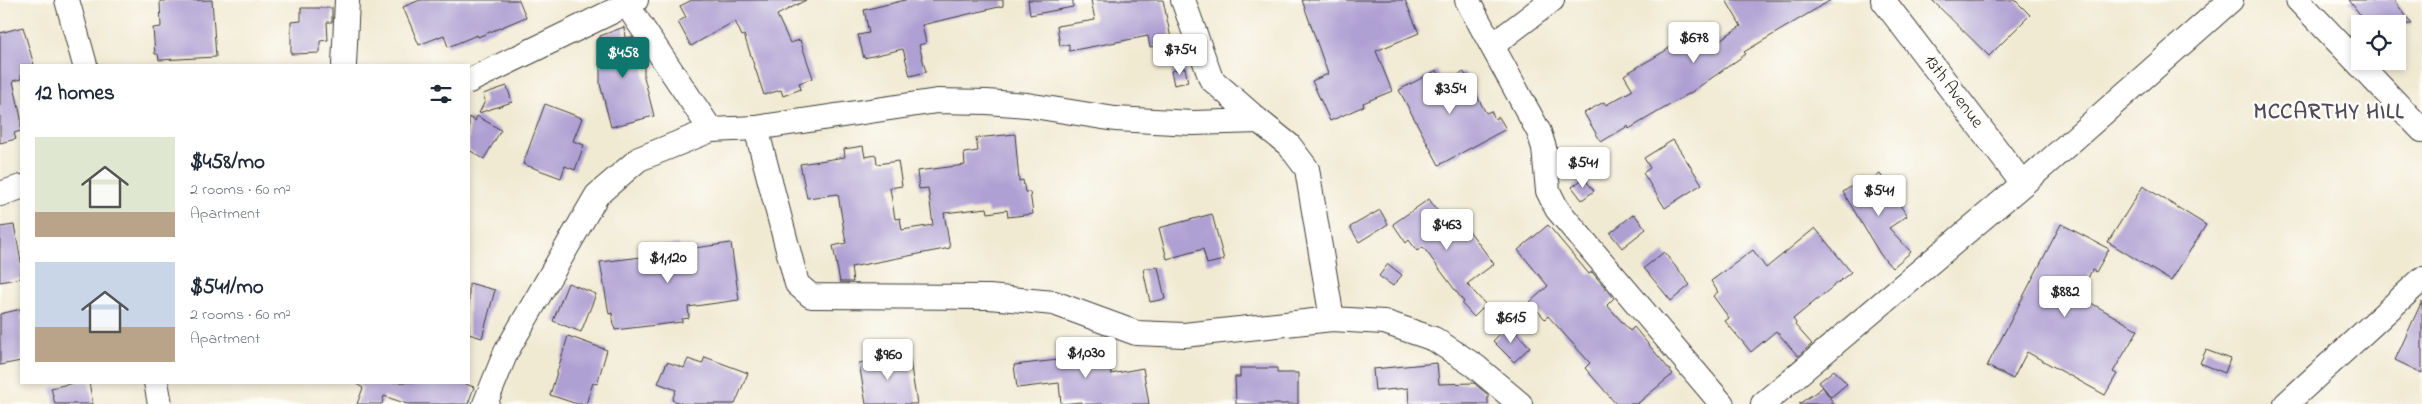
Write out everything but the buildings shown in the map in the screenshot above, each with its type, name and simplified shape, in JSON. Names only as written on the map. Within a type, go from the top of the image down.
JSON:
[{"type":"street","points":[[67,0],[84,64]]},
{"type":"street","points":[[344,64],[347,0]]},
{"type":"street","points":[[1183,0],[1211,79],[1289,145],[1307,169],[1332,319]]},
{"type":"street","points":[[1467,0],[1539,132],[1544,148],[1548,191],[1558,209],[1722,404]]},
{"type":"street","points":[[1492,45],[1552,0]]},
{"type":"street","name":"13th Avenue","points":[[1883,0],[2023,184]]},
{"type":"street","points":[[1763,404],[2023,184],[2231,0]]},
{"type":"street","points":[[2298,0],[2422,130]]},
{"type":"street","points":[[470,81],[632,2],[710,130]]},
{"type":"street","points":[[485,404],[506,352],[597,195],[639,159],[710,130],[756,128],[937,101],[1027,105],[1115,119],[1193,123],[1259,121]]},
{"type":"street","points":[[756,128],[797,284],[811,296],[989,297],[1054,303],[1136,332],[1184,335],[1332,319],[1384,322],[1434,339],[1475,366],[1520,404]]},
{"type":"street","points":[[0,194],[20,187]]},
{"type":"street","points":[[2286,404],[2422,279]]},
{"type":"street","points":[[156,384],[160,404],[166,404]]},
{"type":"district","name":"MCCARTHY HILL","points":[[2329,113]]}]
